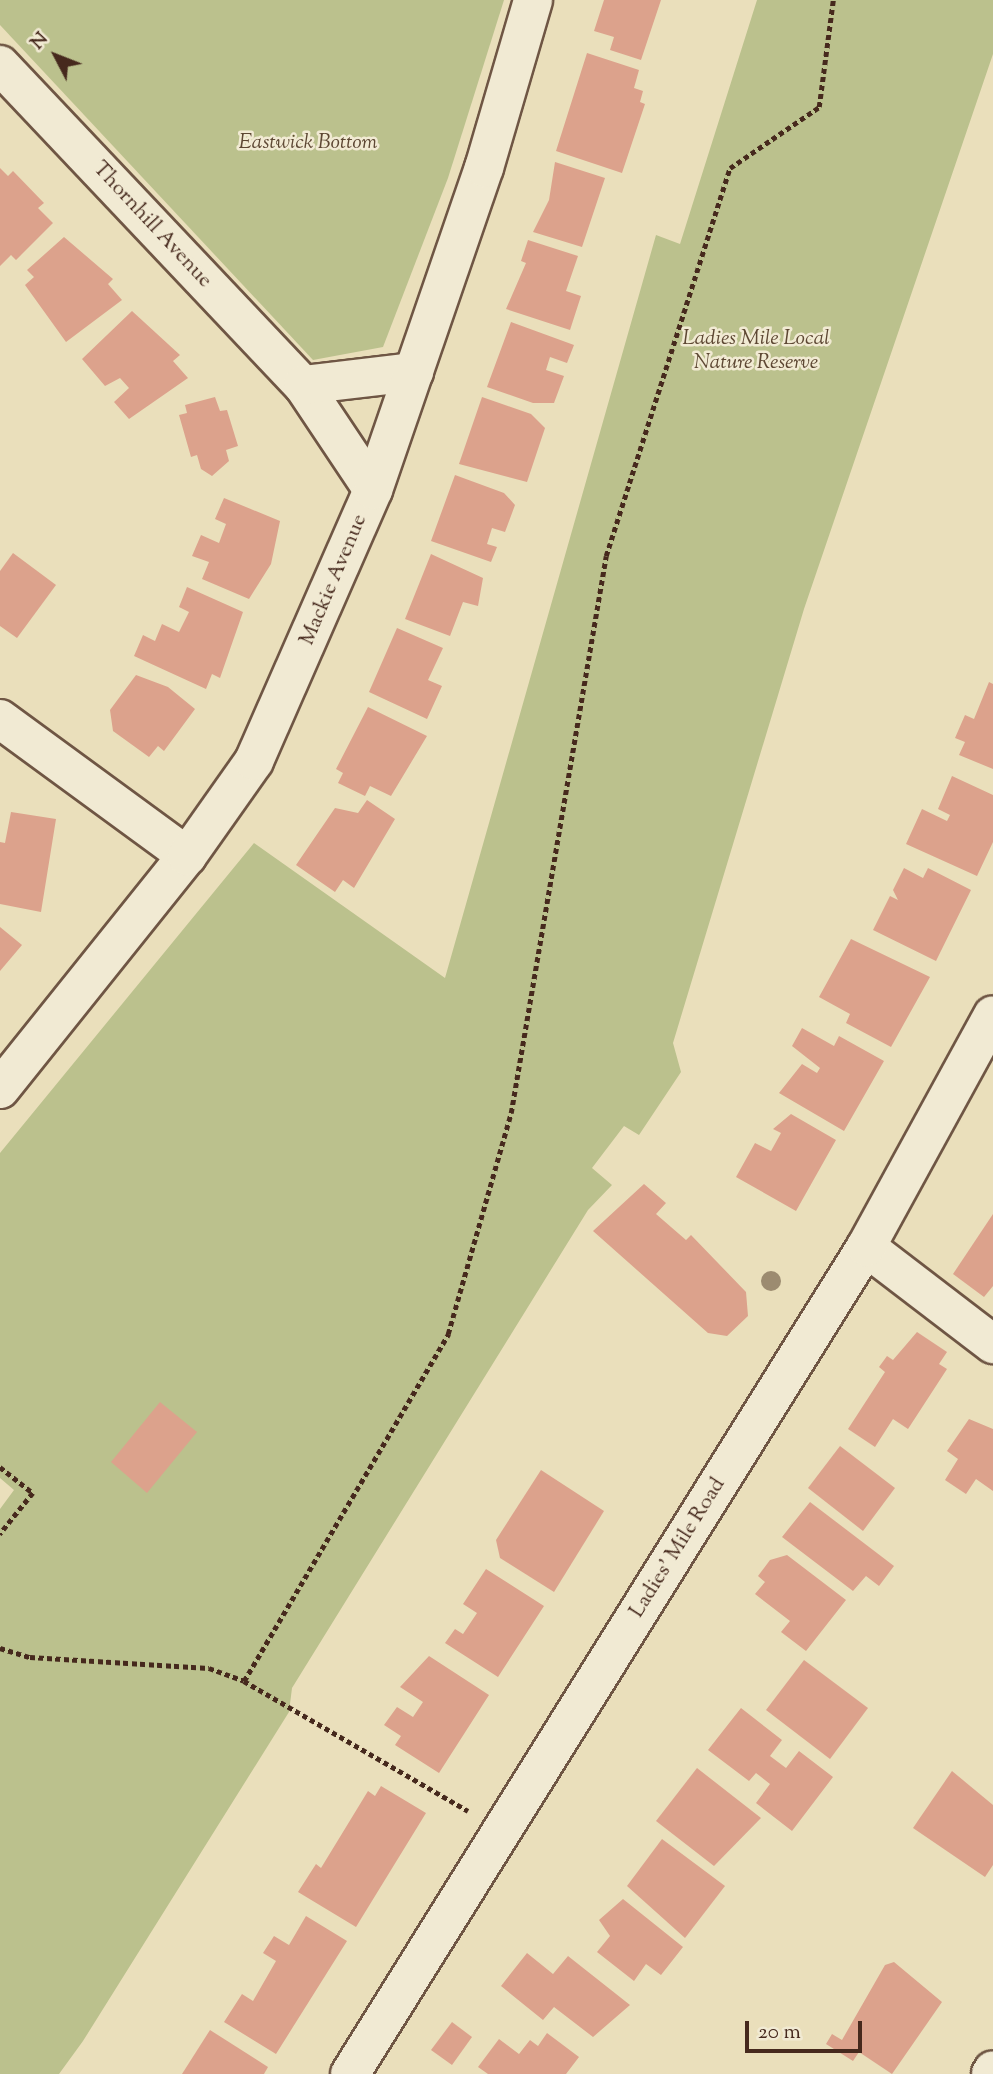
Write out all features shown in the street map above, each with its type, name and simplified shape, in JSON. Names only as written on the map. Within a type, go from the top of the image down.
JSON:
[{"type":"street","name":"Mackie Avenue","points":[[0,1089],[187,856],[254,761],[373,490],[414,372],[533,0]]},
{"type":"street","name":"Thornhill Avenue","points":[[0,65],[303,385],[373,490]]},
{"type":"street","points":[[303,385],[414,372]]},
{"type":"street","points":[[0,719],[187,856]]},
{"type":"street","name":"Ladies' Mile Road","points":[[350,2074],[866,1247],[993,1015]]},
{"type":"street","points":[[866,1247],[993,1344]]},
{"type":"path","points":[[244,1681],[447,1334],[511,1113],[606,556],[730,168],[819,107],[833,0]]},
{"type":"path","points":[[0,1467],[33,1493],[0,1535]]},
{"type":"path","points":[[0,1648],[30,1657],[209,1668],[244,1681],[502,1830]]},
{"type":"green space","name":"Eastwick Bottom","points":[[0,0],[504,0],[448,178],[383,347],[313,360],[0,25]]},
{"type":"green space","name":"Ladies Mile Local Nature Reserve","points":[[757,0],[993,0],[993,54],[804,609],[673,1043],[681,1072],[639,1135],[624,1126],[592,1168],[612,1185],[588,1210],[292,1688],[289,1712],[83,2041],[59,2074],[0,2074],[0,1509],[14,1490],[0,1478],[0,1153],[254,843],[445,978],[656,235],[680,244]]},
{"type":"building","points":[[604,0],[661,0],[641,60],[610,50],[614,37],[594,31]]},
{"type":"building","points":[[587,53],[639,70],[634,88],[643,91],[640,102],[645,104],[622,173],[556,151]]},
{"type":"building","points":[[555,162],[605,178],[582,247],[533,232],[549,200]]},
{"type":"building","points":[[0,168],[8,176],[13,171],[44,203],[38,208],[53,223],[16,260],[11,255],[0,266]]},
{"type":"building","points":[[64,237],[113,279],[108,284],[122,300],[66,342],[25,285],[34,277],[27,270]]},
{"type":"building","points":[[528,240],[578,256],[566,291],[581,296],[570,330],[506,309],[526,263],[521,261]]},
{"type":"building","points":[[132,311],[180,355],[173,361],[188,378],[129,419],[114,402],[129,388],[120,378],[105,386],[82,359]]},
{"type":"building","points":[[511,322],[574,345],[567,363],[550,357],[546,370],[564,376],[554,403],[533,403],[487,387]]},
{"type":"building","points":[[215,397],[220,411],[227,410],[238,446],[226,450],[229,461],[212,476],[201,469],[197,455],[191,457],[179,415],[187,413],[185,405]]},
{"type":"building","points":[[482,397],[531,414],[545,428],[527,482],[459,464]]},
{"type":"building","points":[[455,475],[504,493],[515,505],[505,532],[492,528],[487,544],[497,547],[491,562],[431,541]]},
{"type":"building","points":[[224,498],[280,521],[271,564],[249,599],[202,579],[209,562],[192,556],[201,535],[219,543],[226,524],[215,519]]},
{"type":"building","points":[[13,553],[56,585],[17,638],[0,626],[0,571]]},
{"type":"building","points":[[431,554],[483,578],[478,606],[463,602],[450,636],[405,619]]},
{"type":"building","points":[[187,587],[243,612],[220,678],[212,674],[206,689],[134,656],[143,635],[155,641],[162,624],[179,632],[189,612],[179,607]]},
{"type":"building","points":[[397,628],[443,648],[428,680],[442,686],[427,719],[369,692]]},
{"type":"building","points":[[136,675],[168,687],[195,709],[164,751],[158,746],[149,757],[113,731],[110,710]]},
{"type":"building","points":[[989,682],[993,684],[993,769],[959,755],[965,742],[955,738],[965,715],[974,719]]},
{"type":"building","points":[[368,707],[427,736],[391,796],[370,786],[365,796],[338,783],[343,773],[336,769]]},
{"type":"building","points":[[952,776],[993,795],[993,842],[977,876],[906,844],[922,809],[947,821],[950,815],[938,809]]},
{"type":"building","points":[[367,800],[395,819],[354,888],[343,880],[335,892],[296,865],[335,808],[358,813]]},
{"type":"building","points":[[11,812],[56,819],[41,912],[0,904],[0,842],[5,843]]},
{"type":"building","points":[[904,868],[923,878],[928,868],[971,890],[936,961],[873,930],[890,896],[898,900],[893,890]]},
{"type":"building","points":[[0,927],[22,945],[0,971]]},
{"type":"building","points":[[851,939],[930,977],[891,1047],[846,1023],[850,1014],[819,997]]},
{"type":"building","points":[[802,1028],[834,1046],[839,1036],[884,1061],[844,1131],[779,1093],[802,1064],[817,1073],[820,1068],[792,1046]]},
{"type":"building","points":[[791,1114],[836,1140],[796,1211],[736,1177],[755,1143],[771,1151],[781,1133],[773,1129]]},
{"type":"building","points":[[644,1184],[666,1203],[656,1214],[686,1240],[691,1235],[746,1292],[748,1316],[727,1336],[708,1333],[593,1231]]},
{"type":"building","points":[[993,1214],[993,1286],[984,1297],[953,1274]]},
{"type":"building","points":[[917,1332],[947,1352],[939,1364],[947,1369],[908,1429],[893,1419],[875,1447],[848,1429],[885,1372],[879,1367],[887,1356],[893,1360]]},
{"type":"building","points":[[160,1402],[197,1432],[147,1493],[111,1462]]},
{"type":"building","points":[[969,1419],[993,1429],[993,1491],[976,1479],[966,1494],[945,1480],[958,1459],[947,1451]]},
{"type":"building","points":[[840,1446],[895,1488],[863,1531],[808,1488]]},
{"type":"building","points":[[541,1470],[604,1511],[554,1592],[500,1558],[496,1540]]},
{"type":"building","points":[[810,1502],[894,1566],[879,1586],[866,1576],[853,1591],[782,1537]]},
{"type":"building","points":[[787,1555],[846,1600],[806,1651],[781,1632],[790,1621],[755,1594],[765,1582],[758,1576],[770,1560]]},
{"type":"building","points":[[486,1569],[544,1606],[498,1677],[445,1643],[455,1629],[463,1634],[477,1613],[463,1604]]},
{"type":"building","points":[[429,1656],[489,1695],[439,1773],[395,1745],[401,1736],[384,1725],[397,1707],[413,1717],[423,1702],[400,1687]]},
{"type":"building","points":[[804,1660],[868,1708],[830,1759],[766,1710]]},
{"type":"building","points":[[741,1708],[782,1740],[770,1756],[786,1768],[799,1751],[833,1777],[792,1831],[756,1803],[770,1784],[756,1773],[749,1781],[708,1750]]},
{"type":"building","points":[[697,1768],[761,1818],[714,1866],[656,1821]]},
{"type":"building","points":[[952,1771],[993,1805],[993,1865],[985,1877],[913,1828]]},
{"type":"building","points":[[381,1786],[426,1813],[356,1927],[298,1892],[316,1864],[321,1868],[368,1791],[375,1796]]},
{"type":"building","points":[[662,1839],[725,1886],[685,1938],[627,1886]]},
{"type":"building","points":[[623,1899],[683,1947],[661,1975],[646,1964],[634,1981],[597,1952],[610,1936],[599,1920]]},
{"type":"building","points":[[306,1916],[347,1941],[276,2054],[224,2022],[242,1994],[253,2001],[276,1961],[263,1953],[274,1936],[289,1945]]},
{"type":"building","points":[[527,1953],[553,1974],[568,1956],[630,2005],[593,2037],[554,2007],[543,2020],[501,1986]]},
{"type":"building","points":[[894,1962],[942,2002],[892,2074],[859,2052],[853,2061],[826,2044],[832,2034],[842,2040],[885,1965]]},
{"type":"building","points":[[452,2022],[472,2037],[452,2065],[431,2050]]},
{"type":"building","points":[[210,2030],[268,2067],[264,2074],[182,2074]]},
{"type":"building","points":[[547,2033],[579,2057],[566,2074],[488,2074],[478,2067],[499,2039],[519,2054],[530,2040],[538,2046]]}]
